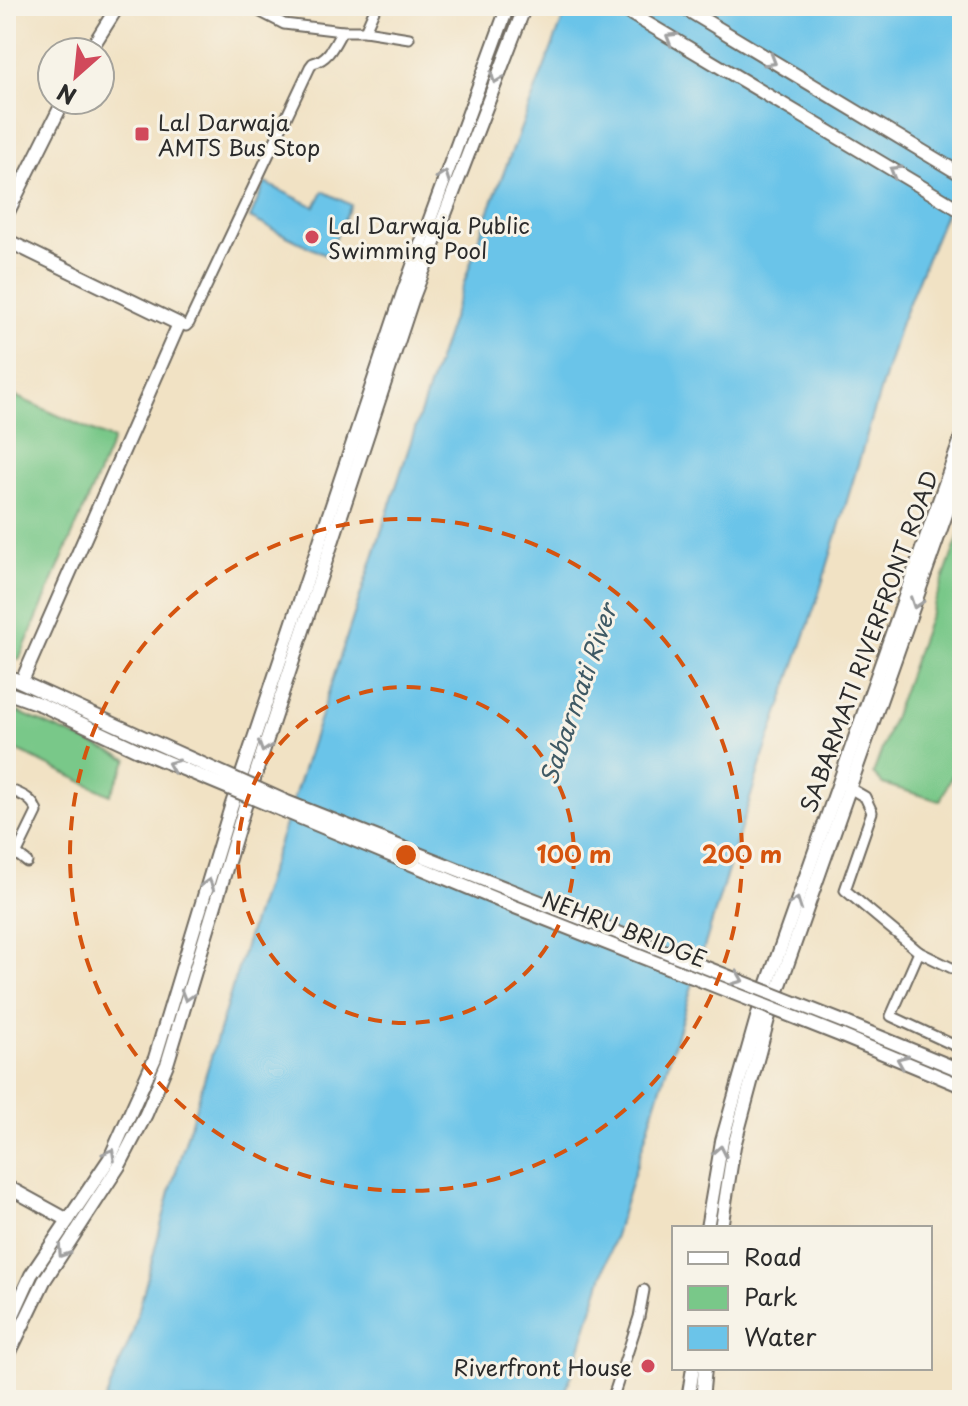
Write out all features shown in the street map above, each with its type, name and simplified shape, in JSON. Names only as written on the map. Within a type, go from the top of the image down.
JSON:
[{"type":"main road","points":[[96,36],[108,6]]},
{"type":"main road","points":[[98,36],[118,6]]},
{"type":"main road","points":[[6,1330],[31,1275],[110,1158],[155,1058],[231,807],[408,279],[508,6]]},
{"type":"main road","points":[[6,1360],[44,1281],[119,1166],[167,1064],[248,797],[412,300],[525,6]]},
{"type":"main road","points":[[618,6],[962,211]]},
{"type":"main road","points":[[681,6],[962,175]]},
{"type":"main road","points":[[6,216],[56,116]]},
{"type":"main road","points":[[6,240],[179,324],[22,681]]},
{"type":"main road","name":"SABARMATI RIVERFRONT ROAD","points":[[721,1226],[734,1146],[768,1019],[962,436]]},
{"type":"main road","name":"SABARMATI RIVERFRONT ROAD","points":[[707,1226],[719,1153],[733,1095],[762,1000],[962,469]]},
{"type":"main road","name":"NEHRU BRIDGE","points":[[6,675],[287,802],[844,1030],[962,1086]]},
{"type":"main road","name":"NEHRU BRIDGE","points":[[6,692],[510,905],[962,1071]]},
{"type":"main road","points":[[6,1186],[68,1220]]},
{"type":"main road","points":[[688,1400],[693,1370]]},
{"type":"main road","points":[[702,1400],[705,1370]]},
{"type":"street","points":[[249,6],[284,24],[409,38]]},
{"type":"street","points":[[365,31],[376,6]]},
{"type":"street","points":[[179,324],[186,326],[189,323],[310,67],[327,56],[342,31]]},
{"type":"street","points":[[844,786],[865,797],[872,812],[845,890],[919,952],[962,973]]},
{"type":"street","points":[[6,788],[29,799],[35,804],[37,812],[17,853]]},
{"type":"street","points":[[6,846],[27,862]]},
{"type":"street","points":[[919,952],[891,1016],[962,1049]]},
{"type":"street","points":[[612,1400],[639,1317],[644,1290]]},
{"type":"green space","points":[[6,392],[113,440],[19,660],[6,655]]},
{"type":"green space","points":[[962,527],[962,755],[940,801],[883,784],[873,774]]},
{"type":"green space","points":[[6,707],[128,759],[110,795],[6,745]]},
{"type":"water","name":"Sabarmati River","points":[[568,6],[962,6],[962,172],[901,322],[817,600],[762,760],[574,1368],[562,1400],[105,1400],[133,1332],[171,1188],[244,949],[417,423],[483,226]]},
{"type":"water","name":"Lal Darwaja Public Swimming Pool","points":[[265,183],[315,207],[323,191],[351,205],[327,256],[250,218]]},
{"type":"place","name":"Lal Darwaja AMTS Bus Stop","points":[[142,134]]},
{"type":"place","name":"Lal Darwaja Public Swimming Pool","points":[[312,237]]},
{"type":"place","name":"Riverfront House","points":[[648,1366]]}]
